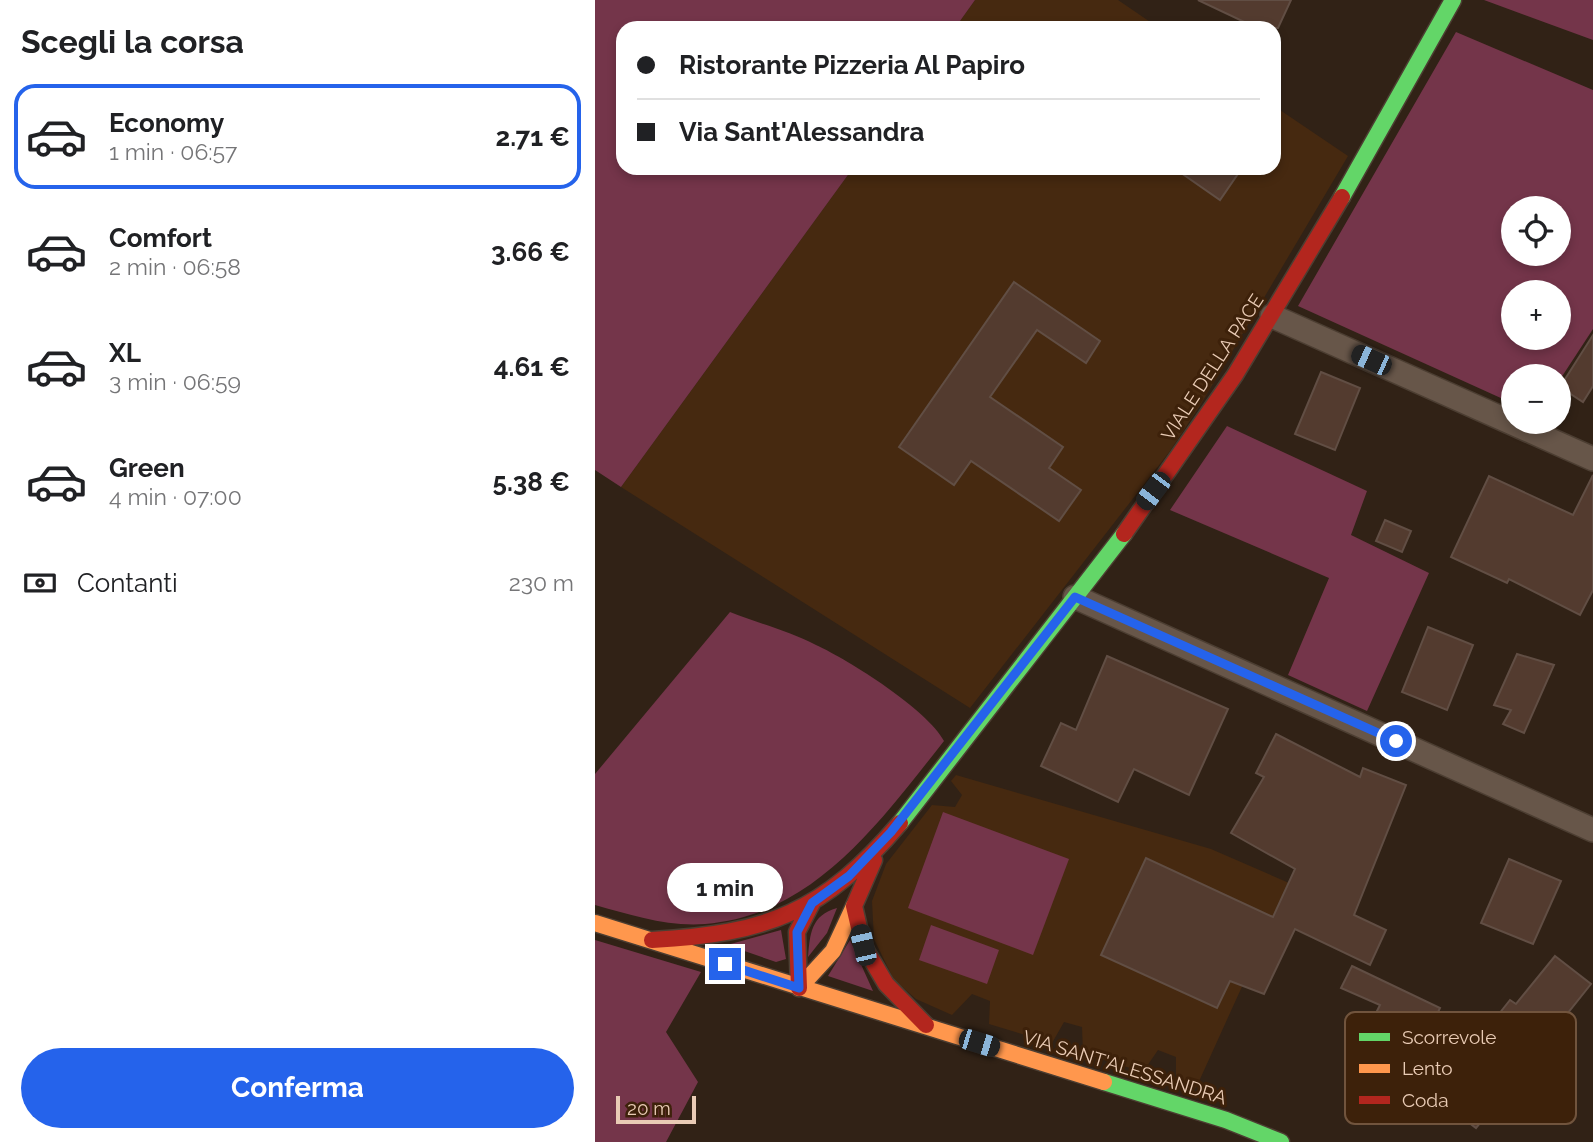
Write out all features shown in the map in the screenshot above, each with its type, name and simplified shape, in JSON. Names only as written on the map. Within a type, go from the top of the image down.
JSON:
[{"type":"street","name":"VIALE DELLA PACE","points":[[891,832],[1075,597],[1200,428],[1272,316],[1453,0]]},
{"type":"street","points":[[1272,316],[1593,459]]},
{"type":"street","points":[[1075,597],[1593,830]]},
{"type":"street","points":[[652,940],[720,936],[769,925],[812,903],[849,876],[891,832]]},
{"type":"street","points":[[799,988],[833,951],[866,872],[891,832]]},
{"type":"street","points":[[799,988],[797,932],[812,903]]},
{"type":"street","points":[[854,906],[863,945],[886,984],[929,1028]]},
{"type":"street","name":"VIA SANT'ALESSANDRA","points":[[595,923],[1226,1121],[1281,1142]]},
{"type":"shaded area","points":[[595,0],[975,0],[960,21],[616,21],[616,175],[848,175],[621,487],[595,470]]},
{"type":"shaded area","points":[[975,0],[1118,0],[1149,21],[960,21]]},
{"type":"shaded area","points":[[1484,0],[1593,0],[1593,40]]},
{"type":"shaded area","points":[[1456,32],[1593,90],[1593,329],[1570,364],[1501,364],[1501,398],[1298,306]]},
{"type":"shaded area","points":[[1281,111],[1348,156],[1201,404],[1170,451],[970,708],[621,487],[848,175],[1281,175]]},
{"type":"shaded area","points":[[1227,426],[1367,491],[1351,535],[1429,573],[1367,711],[1288,675],[1329,578],[1170,510]]},
{"type":"shaded area","points":[[730,612],[795,635],[848,662],[905,701],[922,715],[944,741],[896,801],[842,859],[812,883],[780,903],[744,917],[705,924],[677,924],[595,905],[595,774]]},
{"type":"shaded area","points":[[956,775],[1211,849],[1289,883],[1196,1088],[1176,1083],[1176,1057],[1158,1050],[1143,1072],[1083,1053],[1082,1027],[1064,1022],[1052,1043],[989,1024],[990,1001],[972,994],[952,1015],[916,999],[894,980],[874,939],[872,901],[886,864],[932,805],[955,807],[962,795],[951,781]]},
{"type":"shaded area","points":[[943,812],[1069,859],[1033,955],[908,908]]},
{"type":"shaded area","points":[[837,908],[827,933],[808,957],[813,926],[822,915]]},
{"type":"shaded area","points":[[931,925],[999,950],[987,984],[919,960]]},
{"type":"shaded area","points":[[781,930],[786,959],[776,962],[727,945]]},
{"type":"shaded area","points":[[595,940],[701,972],[666,1032],[698,1082],[666,1142],[595,1142]]},
{"type":"shaded area","points":[[850,940],[873,991],[828,976]]},
{"type":"building","points":[[1198,0],[1291,0],[1281,22],[1242,21]]},
{"type":"building","points":[[1184,175],[1237,175],[1220,200]]},
{"type":"building","points":[[1014,282],[1100,341],[1086,363],[1037,330],[990,397],[1063,447],[1049,468],[1081,490],[1059,521],[971,461],[954,485],[899,447]]},
{"type":"building","points":[[1593,335],[1593,386],[1583,402],[1571,394],[1571,370]]},
{"type":"building","points":[[1321,372],[1360,388],[1335,450],[1295,434]]},
{"type":"building","points":[[1593,475],[1593,590],[1580,615],[1509,579],[1507,583],[1451,557],[1489,476],[1573,515]]},
{"type":"building","points":[[1385,520],[1411,531],[1402,552],[1376,541]]},
{"type":"building","points":[[1428,627],[1473,645],[1447,710],[1402,692]]},
{"type":"building","points":[[1517,654],[1554,665],[1524,733],[1503,724],[1511,710],[1494,705]]},
{"type":"building","points":[[1107,656],[1228,709],[1189,795],[1134,769],[1118,802],[1041,766],[1061,723],[1076,730]]},
{"type":"building","points":[[1276,734],[1360,777],[1363,768],[1406,785],[1354,915],[1386,930],[1370,965],[1295,929],[1264,994],[1230,981],[1217,1008],[1101,955],[1146,858],[1273,917],[1295,869],[1231,833],[1264,777],[1256,773]]},
{"type":"building","points":[[1509,859],[1561,881],[1533,944],[1481,923]]},
{"type":"building","points":[[1555,956],[1591,984],[1569,1012],[1500,1012],[1510,1000],[1516,1004]]},
{"type":"building","points":[[1352,966],[1440,1008],[1438,1012],[1376,1012],[1380,1005],[1341,988]]},
{"type":"traffic: fast","points":[[1342,197],[1453,0]]},
{"type":"traffic: fast","points":[[900,823],[1124,534]]},
{"type":"traffic: fast","points":[[1104,1082],[1226,1120],[1281,1142]]},
{"type":"traffic: slow","points":[[799,988],[833,951],[854,906]]},
{"type":"traffic: slow","points":[[595,923],[1104,1082]]},
{"type":"traffic: jam","points":[[1124,534],[1235,375],[1342,197]]},
{"type":"traffic: jam","points":[[652,940],[729,932],[791,913],[845,878],[900,823]]},
{"type":"traffic: jam","points":[[874,860],[854,906],[863,945],[886,984],[926,1025]]},
{"type":"traffic: jam","points":[[799,988],[797,932],[812,903]]},
{"type":"route","points":[[725,964],[799,988],[797,932],[812,903],[849,876],[891,832],[1075,597],[1396,741]]}]
